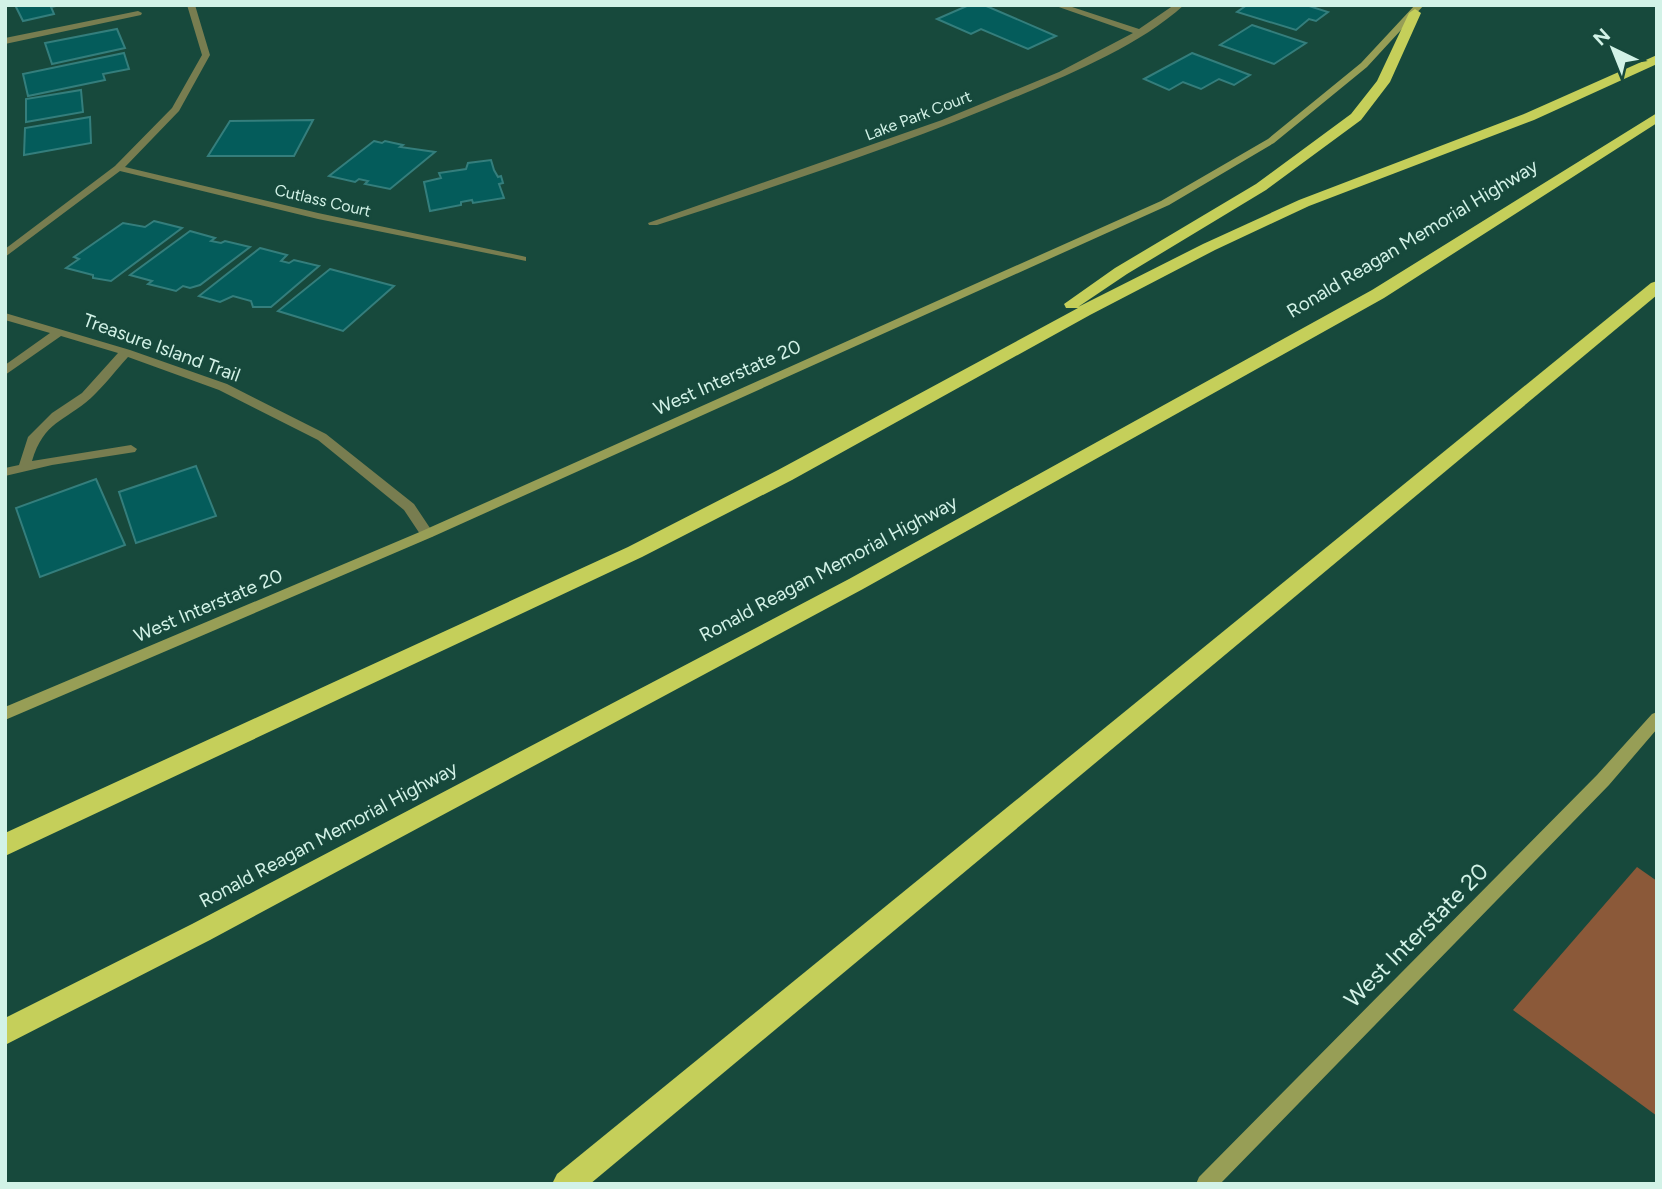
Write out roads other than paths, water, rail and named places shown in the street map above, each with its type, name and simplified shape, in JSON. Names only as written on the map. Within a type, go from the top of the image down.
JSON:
[{"type":"highway","points":[[964,378],[1121,271],[1261,187],[1356,117],[1383,82],[1418,9]]},
{"type":"highway","points":[[5,845],[635,552],[964,378],[1084,310],[1209,247],[1292,208],[1529,117],[1657,59]]},
{"type":"highway","name":"Ronald Reagan Memorial Highway","points":[[5,1032],[201,932],[856,584],[1378,294],[1657,117]]},
{"type":"highway","points":[[567,1184],[1657,286]]},
{"type":"main road","name":"West Interstate 20","points":[[5,714],[427,534],[1165,203],[1271,141],[1364,65],[1418,9]]},
{"type":"main road","name":"West Interstate 20","points":[[1206,1184],[1602,780],[1657,718]]},
{"type":"street","points":[[5,254],[118,168],[176,109],[206,55],[191,5]]},
{"type":"street","points":[[1057,5],[1142,33]]},
{"type":"street","name":"Lake Park Court","points":[[653,223],[894,144],[1076,69],[1142,33],[1180,5]]},
{"type":"street","points":[[5,41],[138,13]]},
{"type":"street","name":"Cutlass Court","points":[[118,168],[318,216],[522,259]]},
{"type":"street","name":"Treasure Island Trail","points":[[5,316],[126,352],[223,387],[322,437],[409,507],[427,534]]},
{"type":"street","points":[[5,371],[60,331]]},
{"type":"street","points":[[24,468],[33,440],[56,416],[86,396],[126,352]]},
{"type":"street","points":[[5,472],[131,449]]}]
